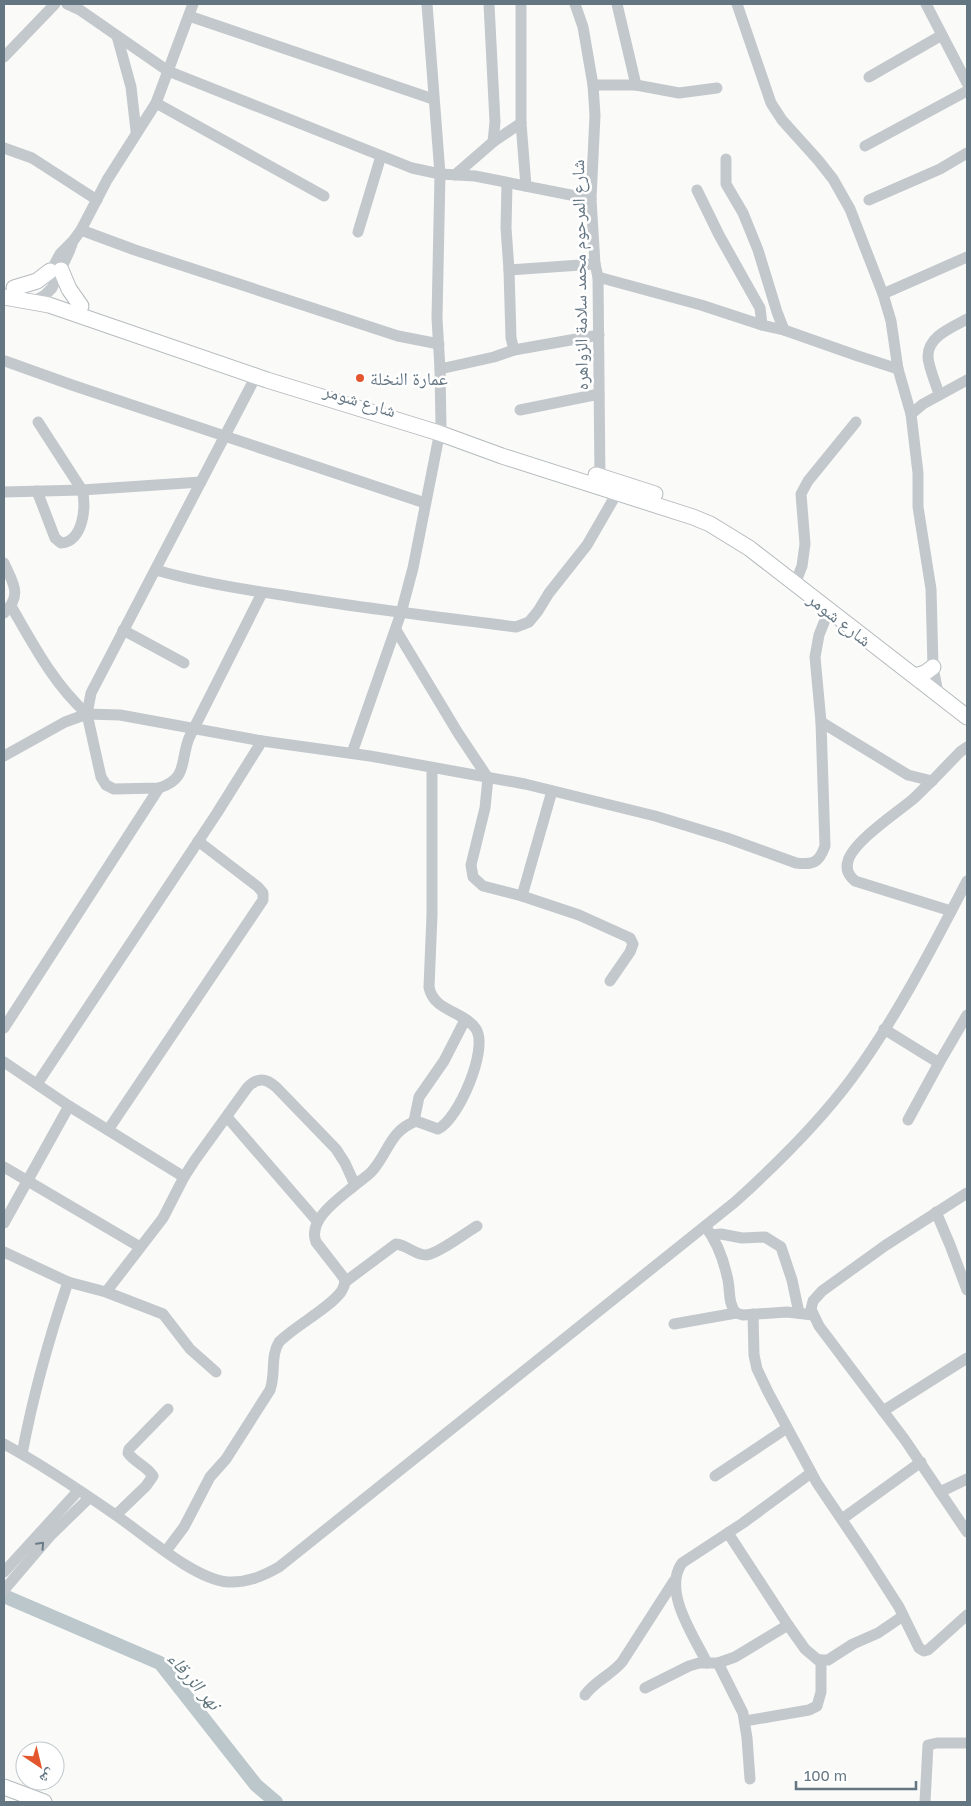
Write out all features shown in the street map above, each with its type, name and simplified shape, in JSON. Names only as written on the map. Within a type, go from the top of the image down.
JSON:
[{"type":"main road","points":[[7,291],[37,281],[56,270],[81,306]]},
{"type":"main road","name":"شارع شومر","points":[[7,291],[42,301],[256,376],[440,430],[600,482],[679,502],[749,548],[967,717]]},
{"type":"main road","name":"شارع شومر","points":[[42,301],[81,306],[260,368],[416,417],[440,430]]},
{"type":"main road","name":"شارع شومر","points":[[600,482],[617,493],[667,508],[710,524]]},
{"type":"main road","points":[[915,676],[925,674],[933,667]]},
{"type":"main road","points":[[4,1787],[44,1802]]},
{"type":"street","points":[[4,57],[55,4]]},
{"type":"street","points":[[67,4],[82,7],[117,36],[168,71],[412,168],[440,174],[475,176],[591,199]]},
{"type":"street","points":[[42,301],[45,285],[56,270],[63,249],[73,241],[136,131],[156,103],[193,4]]},
{"type":"street","points":[[352,753],[401,613],[413,568],[440,430],[438,264],[440,174],[427,4]]},
{"type":"street","points":[[489,4],[494,122],[493,142]]},
{"type":"street","points":[[521,4],[521,122],[526,186]]},
{"type":"street","name":"شارع المرحوم محمد سلامة الزواهره","points":[[575,4],[583,27],[593,85],[595,115],[591,199],[595,264],[598,277],[600,482]]},
{"type":"street","points":[[617,4],[636,85]]},
{"type":"street","points":[[737,4],[772,103],[782,120],[833,179],[850,209],[883,294],[891,321],[898,369],[911,414],[918,473],[918,507],[931,588],[933,667],[938,693]]},
{"type":"street","points":[[926,4],[967,83]]},
{"type":"street","points":[[190,16],[433,99]]},
{"type":"street","points":[[869,76],[942,35]]},
{"type":"street","points":[[117,36],[131,87],[136,131]]},
{"type":"street","points":[[593,85],[636,85],[678,92],[717,88]]},
{"type":"street","points":[[865,146],[967,91]]},
{"type":"street","points":[[156,103],[324,196]]},
{"type":"street","points":[[455,175],[493,142],[521,122]]},
{"type":"street","points":[[4,148],[32,158],[96,200]]},
{"type":"street","points":[[870,200],[940,169],[967,153]]},
{"type":"street","points":[[358,232],[381,156]]},
{"type":"street","points":[[726,159],[726,184],[743,213],[758,250],[784,330]]},
{"type":"street","points":[[507,183],[506,228],[511,338],[514,350]]},
{"type":"street","points":[[697,190],[719,235],[756,301],[762,316],[762,325]]},
{"type":"street","points":[[80,230],[398,336],[438,344]]},
{"type":"street","points":[[883,294],[967,256]]},
{"type":"street","points":[[509,270],[595,264]]},
{"type":"street","points":[[598,277],[784,330],[898,369]]},
{"type":"street","points":[[939,394],[928,355],[932,341],[967,319]]},
{"type":"street","points":[[440,369],[494,357],[514,350],[598,335]]},
{"type":"street","points":[[5,361],[72,386],[426,503]]},
{"type":"street","points":[[256,376],[91,693],[87,714],[101,777],[106,786],[114,789],[159,788],[171,783],[180,774],[185,750],[194,728],[262,593]]},
{"type":"street","points":[[911,414],[939,394],[967,380]]},
{"type":"street","points":[[520,410],[599,394]]},
{"type":"street","points":[[37,491],[52,535],[57,541],[65,543],[75,535],[82,519],[85,503],[82,490],[38,422]]},
{"type":"street","points":[[795,584],[802,566],[805,544],[801,494],[808,481],[856,422]]},
{"type":"street","points":[[4,492],[82,490],[201,482]]},
{"type":"street","points":[[156,570],[204,582],[262,593],[516,627],[529,622],[587,545],[617,493]]},
{"type":"street","points":[[4,563],[16,592],[7,609],[54,678],[73,702],[87,714]]},
{"type":"street","points":[[4,756],[65,722],[87,714],[120,715],[262,741],[352,753],[525,784],[655,816],[727,838],[796,863],[807,864],[816,862],[825,846],[820,722],[815,657],[819,636],[829,610]]},
{"type":"street","points":[[123,630],[184,664]]},
{"type":"street","points":[[396,630],[458,733],[488,778],[485,808],[471,865],[471,874],[474,880],[483,886],[522,896],[579,915],[630,938],[633,944],[630,952],[610,981]]},
{"type":"street","points":[[820,722],[908,775],[932,781]]},
{"type":"street","points":[[37,1084],[104,986],[262,741]]},
{"type":"street","points":[[951,910],[855,881],[849,876],[847,870],[848,860],[857,846],[914,798],[967,747]]},
{"type":"street","points":[[414,1121],[419,1121],[433,1128],[441,1127],[450,1117],[465,1094],[480,1044],[477,1030],[437,1002],[432,997],[429,987],[432,915],[432,768]]},
{"type":"street","points":[[4,1028],[159,788]]},
{"type":"street","points":[[522,896],[552,791]]},
{"type":"street","points":[[108,1130],[263,900],[263,892],[258,887],[198,841]]},
{"type":"street","points":[[4,1444],[116,1515],[205,1576],[228,1582],[262,1577],[279,1567],[735,1202],[772,1169],[807,1132],[851,1079],[884,1029],[967,881]]},
{"type":"street","points":[[908,1120],[967,1015]]},
{"type":"street","points":[[345,1282],[344,1278],[316,1242],[314,1228],[317,1221],[372,1170],[392,1138],[414,1121],[419,1097],[444,1061],[465,1020]]},
{"type":"street","points":[[884,1029],[939,1062]]},
{"type":"street","points":[[4,1062],[70,1106],[184,1177]]},
{"type":"street","points":[[106,1292],[163,1218],[184,1177],[226,1117],[251,1084],[262,1079],[270,1082],[336,1150],[355,1185]]},
{"type":"street","points":[[4,1223],[26,1180],[70,1106]]},
{"type":"street","points":[[226,1117],[317,1221]]},
{"type":"street","points":[[4,1167],[140,1247]]},
{"type":"street","points":[[967,1193],[886,1245],[822,1291],[813,1302],[811,1309],[819,1326],[906,1440],[967,1532]]},
{"type":"street","points":[[936,1212],[967,1290]]},
{"type":"street","points":[[166,1551],[184,1527],[210,1477],[226,1459],[270,1390],[273,1382],[274,1349],[279,1342],[340,1294],[345,1282],[396,1244],[405,1245],[419,1254],[431,1254],[477,1226]]},
{"type":"street","points":[[705,1226],[712,1235],[728,1278],[729,1298],[736,1313]]},
{"type":"street","points":[[712,1235],[720,1234],[742,1238],[765,1237],[781,1247],[792,1280],[799,1313]]},
{"type":"street","points":[[4,1252],[68,1282],[106,1292],[162,1314],[190,1349],[216,1372]]},
{"type":"street","points":[[22,1454],[35,1392],[68,1282]]},
{"type":"street","points":[[674,1324],[736,1313],[743,1315],[813,1314]]},
{"type":"street","points":[[753,1314],[753,1347],[757,1369],[811,1473],[872,1564],[903,1616],[919,1648],[924,1651],[928,1650],[967,1615]]},
{"type":"street","points":[[883,1411],[967,1358]]},
{"type":"street","points":[[116,1515],[146,1486],[152,1476],[149,1470],[129,1454],[129,1448],[168,1410]]},
{"type":"street","points":[[715,1476],[787,1428]]},
{"type":"street","points":[[842,1519],[921,1462]]},
{"type":"street","points":[[585,1695],[594,1684],[617,1668],[622,1662],[674,1581],[677,1569],[682,1563],[728,1533],[811,1473]]},
{"type":"street","points":[[940,1492],[967,1478]]},
{"type":"street","points":[[6,1581],[78,1491]]},
{"type":"street","points":[[6,1581],[89,1498]]},
{"type":"street","points":[[728,1533],[788,1625],[812,1657],[828,1660],[853,1644],[878,1633],[903,1616]]},
{"type":"street","points":[[674,1581],[681,1610],[712,1663],[736,1696],[745,1721],[750,1779]]},
{"type":"street","points":[[645,1688],[689,1666],[735,1657],[788,1625]]},
{"type":"street","points":[[745,1721],[804,1711],[817,1706],[821,1692],[821,1660]]},
{"type":"street","points":[[925,1802],[928,1745],[937,1743],[967,1743]]},
{"type":"waterway","name":"نهر الزرقاء","points":[[4,1596],[160,1663],[256,1785],[276,1802]]},
{"type":"place","name":"عمارة النخلة","points":[[360,378]]}]
